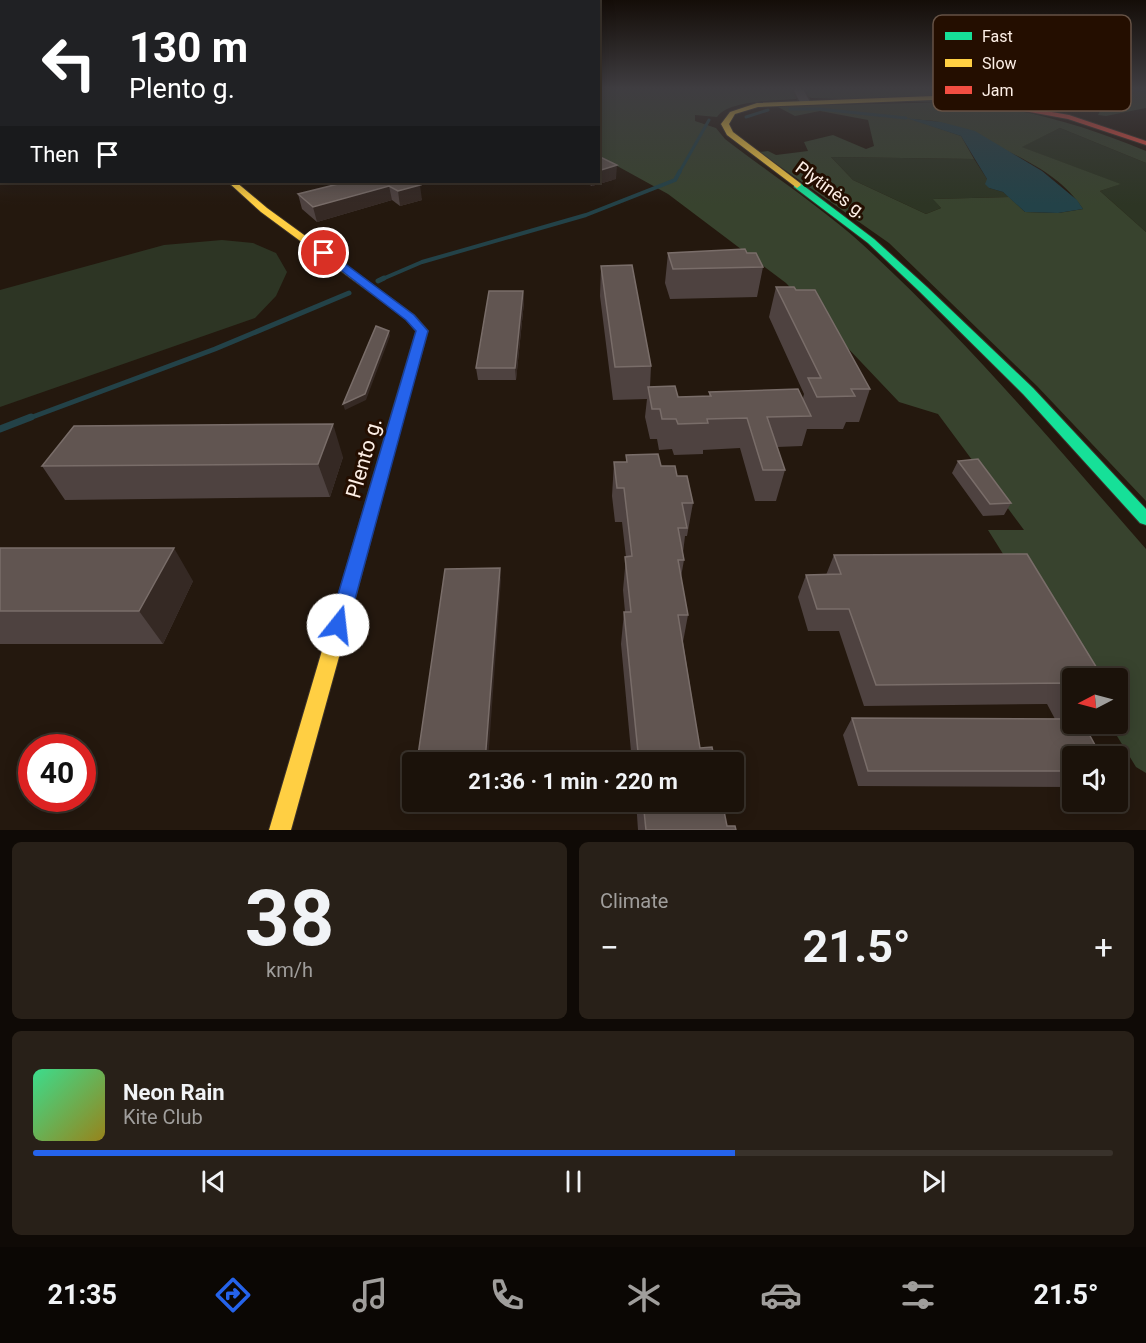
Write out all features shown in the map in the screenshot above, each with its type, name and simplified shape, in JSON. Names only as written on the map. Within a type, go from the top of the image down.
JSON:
[{"type":"main road","name":"Plytinės g.","points":[[727,128],[741,143],[782,176],[872,241],[915,281],[1028,391],[1146,519]]},
{"type":"main road","name":"Plytinės g.","points":[[1101,128],[1146,143]]},
{"type":"main road","name":"Plento g.","points":[[233,183],[264,210],[410,317],[422,331],[280,830]]},
{"type":"green space","points":[[600,128],[716,128],[725,139],[846,230],[900,280],[973,354],[1146,549],[1146,773],[1136,767],[1128,754],[1128,746],[1123,746],[1116,734],[1128,734],[1128,668],[1075,668],[988,530],[1024,530],[938,414],[899,402],[786,283],[668,194],[600,157]]},
{"type":"green space","points":[[870,128],[937,128],[961,136],[974,159],[831,157],[853,180],[926,214],[941,208],[933,199],[1009,197],[1025,212],[1058,213],[1083,209],[1061,184],[1047,173],[1016,155],[954,128],[1082,128],[1146,151],[1146,163],[1060,128],[1022,147],[1121,184],[1100,191],[1146,232],[1146,501],[1037,386],[889,243],[759,152],[768,151],[776,155],[808,151],[804,142],[833,135],[866,149],[874,146]]},
{"type":"green space","points":[[1060,128],[1146,163],[1146,232],[1100,191],[1120,184],[1021,147]]},
{"type":"green space","points":[[831,157],[974,159],[987,179],[989,188],[1003,192],[1009,197],[934,199],[941,208],[926,214],[853,180]]},
{"type":"green space","points":[[222,240],[253,243],[276,253],[287,272],[276,296],[255,318],[0,407],[0,290],[164,245]]},
{"type":"water","points":[[936,128],[963,128],[975,131],[1042,171],[1077,200],[1083,209],[1058,213],[1025,212],[1003,192],[989,188],[985,184],[987,179],[961,136]]},
{"type":"building","points":[[600,157],[617,165],[600,170]]},
{"type":"building","points":[[342,183],[416,183],[420,185],[398,191],[389,186],[313,207],[298,194]]},
{"type":"building","points":[[745,249],[747,253],[756,253],[763,267],[673,269],[668,253]]},
{"type":"building","points":[[632,265],[651,366],[615,367],[601,266]]},
{"type":"building","points":[[776,287],[815,290],[870,389],[851,389],[855,396],[817,397],[808,378],[821,378]]},
{"type":"building","points":[[489,291],[523,291],[515,368],[476,368]]},
{"type":"building","points":[[376,326],[389,331],[365,394],[343,404]]},
{"type":"building","points":[[675,386],[678,397],[711,396],[709,392],[798,389],[811,416],[767,417],[785,470],[763,470],[747,418],[707,419],[708,423],[678,424],[676,419],[662,419],[660,409],[652,409],[648,387]]},
{"type":"building","points":[[333,424],[318,464],[42,466],[74,426]]},
{"type":"building","points":[[658,454],[661,466],[675,466],[677,476],[687,476],[693,503],[682,503],[687,528],[678,528],[684,560],[678,560],[688,615],[678,615],[700,748],[712,747],[713,752],[638,752],[624,612],[631,612],[625,557],[632,556],[624,488],[617,488],[614,462],[627,462],[626,455]]},
{"type":"building","points":[[978,459],[1011,503],[990,504],[958,461]]},
{"type":"building","points":[[0,548],[174,548],[139,611],[0,611]]},
{"type":"building","points":[[1027,554],[1097,668],[1062,668],[1062,683],[876,685],[849,609],[817,609],[806,575],[841,574],[834,555]]},
{"type":"building","points":[[500,568],[486,752],[418,752],[445,569]]},
{"type":"building","points":[[852,718],[1062,719],[1062,734],[1089,734],[1096,746],[1062,746],[1062,771],[868,771]]},
{"type":"building","points":[[644,812],[724,812],[727,826],[735,826],[736,830],[646,830]]},
{"type":"waterway","points":[[679,173],[705,128]]},
{"type":"waterway","points":[[380,280],[422,262],[586,215],[675,180],[680,171]]},
{"type":"waterway","points":[[380,280],[384,278]]},
{"type":"waterway","points":[[27,419],[215,349],[349,293]]},
{"type":"waterway","points":[[0,429],[31,417]]},
{"type":"traffic: fast","points":[[797,185],[871,241],[923,289],[1028,391],[1146,519]]},
{"type":"traffic: slow","points":[[727,128],[730,133],[797,185]]},
{"type":"traffic: slow","points":[[233,183],[264,210],[410,317],[422,331],[388,449]]},
{"type":"traffic: slow","points":[[280,830],[343,610]]},
{"type":"traffic: jam","points":[[1101,128],[1146,143]]},
{"type":"traffic: jam","points":[[343,610],[388,449]]},
{"type":"route","points":[[324,253],[410,317],[422,331],[338,625]]}]
